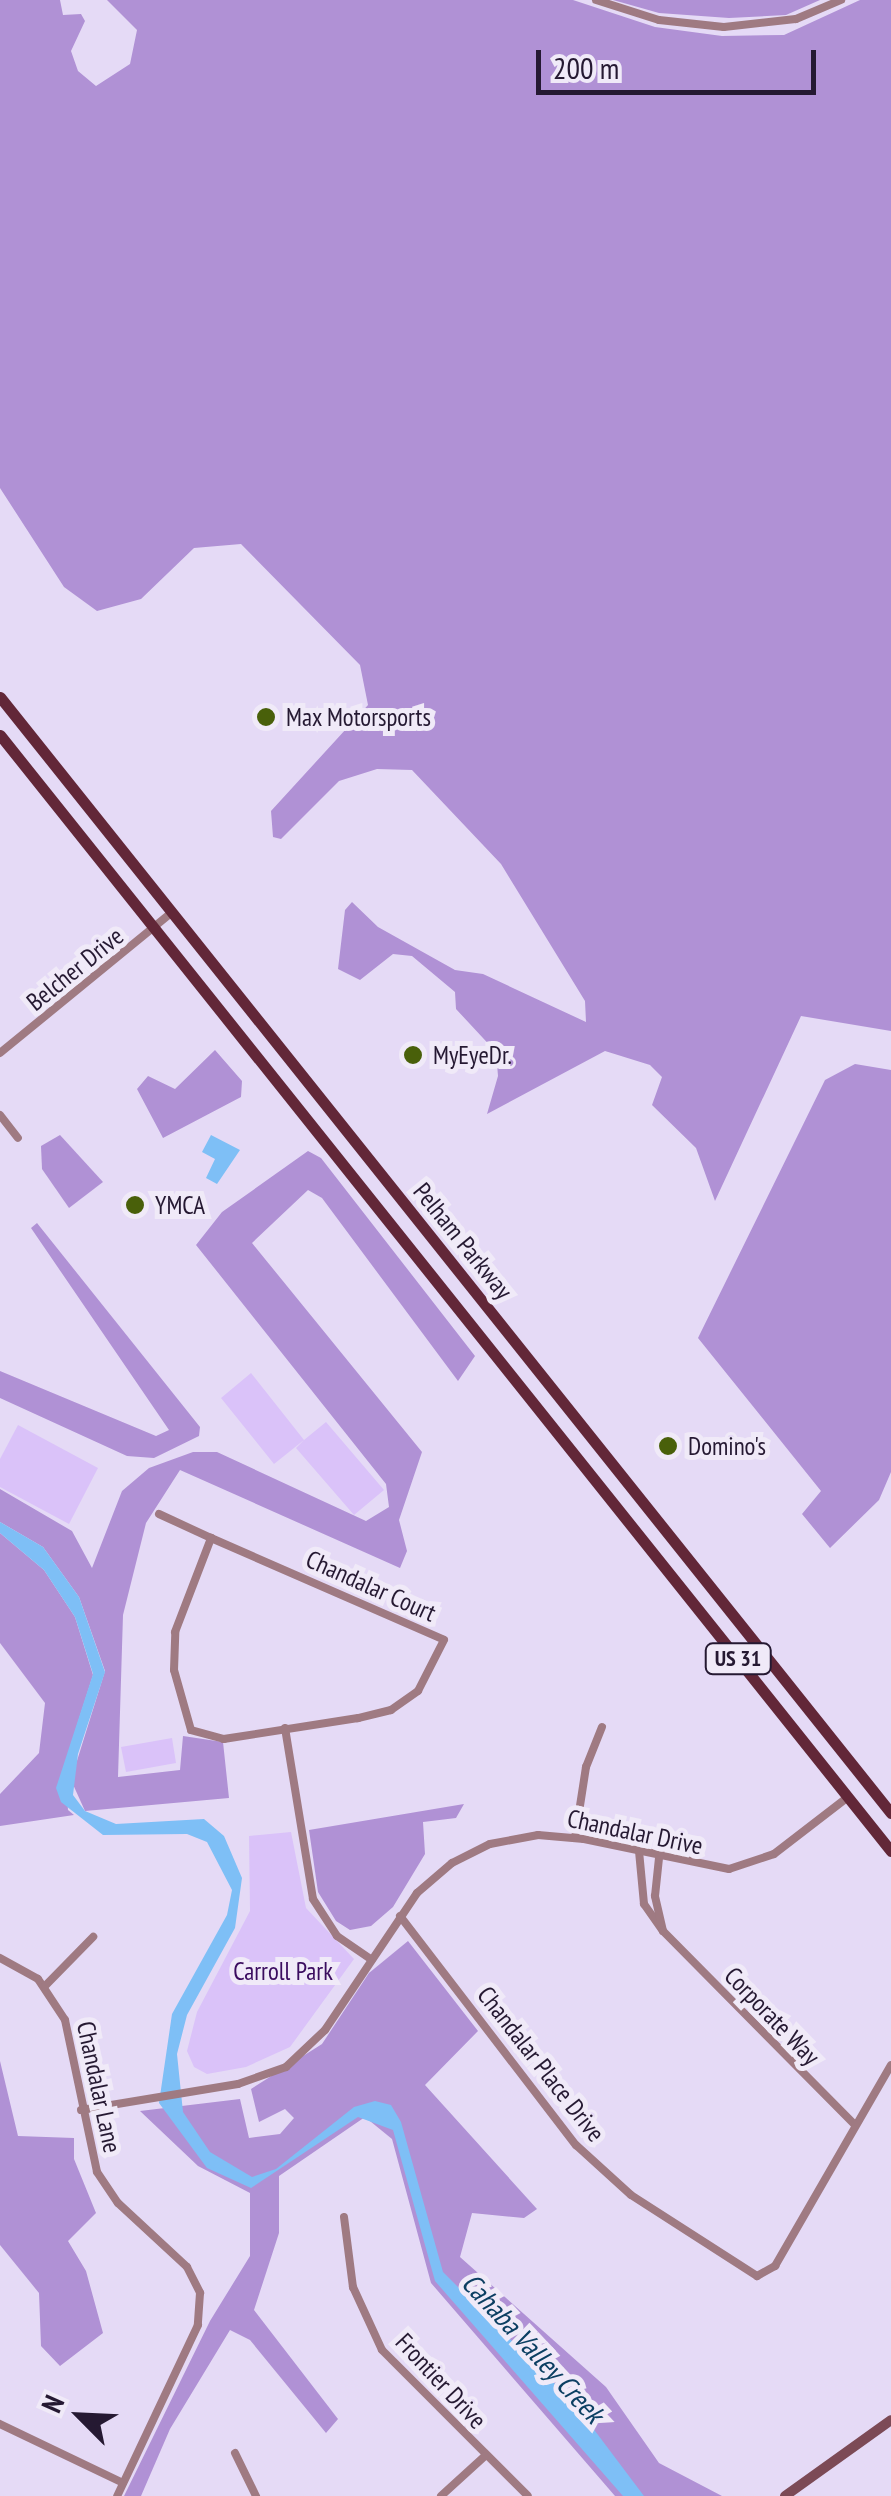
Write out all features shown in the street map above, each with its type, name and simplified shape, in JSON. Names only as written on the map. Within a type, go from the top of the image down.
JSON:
[{"type":"main road","name":"Pelham Parkway","points":[[0,697],[891,1814]]},
{"type":"main road","name":"Pelham Parkway","points":[[0,735],[891,1850]]},
{"type":"main road","points":[[63,814],[82,800]]},
{"type":"main road","points":[[106,867],[125,853]]},
{"type":"main road","points":[[186,967],[205,953]]},
{"type":"main road","points":[[312,1126],[326,1105]]},
{"type":"main road","points":[[499,1359],[516,1344]]},
{"type":"main road","points":[[585,1467],[602,1452]]},
{"type":"main road","points":[[664,1567],[682,1551]]},
{"type":"main road","points":[[812,1751],[829,1736]]},
{"type":"main road","points":[[848,1797],[866,1782]]},
{"type":"street","points":[[596,0],[659,20],[724,27],[780,22],[841,0]]},
{"type":"street","name":"Belcher Drive","points":[[0,1054],[172,912]]},
{"type":"street","points":[[0,1115],[18,1138]]},
{"type":"street","name":"Chandalar Court","points":[[159,1514],[444,1640],[418,1691],[399,1706],[214,1739],[197,1734],[184,1719],[175,1632],[211,1538]]},
{"type":"street","points":[[285,1728],[313,1898],[337,1936],[372,1960]]},
{"type":"street","points":[[575,1838],[586,1767],[602,1728]]},
{"type":"street","name":"Chandalar Drive","points":[[81,2110],[266,2077],[293,2062],[316,2042],[428,1881],[481,1848],[520,1837],[575,1838],[722,1869],[760,1862],[848,1797]]},
{"type":"street","name":"Corporate Way","points":[[639,1851],[646,1911],[855,2126]]},
{"type":"street","points":[[659,1857],[655,1896],[663,1930]]},
{"type":"street","name":"Chandalar Place Drive","points":[[400,1916],[576,2145],[631,2195],[751,2274],[771,2271],[891,2065]]},
{"type":"street","points":[[0,1958],[45,1986],[93,1938]]},
{"type":"street","name":"Chandalar Lane","points":[[45,1986],[65,2020],[88,2149],[110,2192],[187,2267],[202,2301],[198,2325],[116,2496]]},
{"type":"street","name":"Frontier Drive","points":[[344,2217],[353,2287],[373,2336],[404,2378],[528,2496]]},
{"type":"street","points":[[785,2496],[891,2420]]},
{"type":"street","points":[[0,2424],[122,2483]]},
{"type":"street","points":[[235,2453],[256,2496]]},
{"type":"street","points":[[441,2496],[485,2456]]},
{"type":"green space","points":[[251,1373],[304,1440],[274,1464],[221,1398]]},
{"type":"green space","points":[[326,1422],[384,1490],[354,1515],[296,1448]]},
{"type":"green space","points":[[18,1425],[98,1468],[69,1524],[0,1487],[0,1459]]},
{"type":"green space","points":[[172,1738],[176,1763],[126,1772],[121,1747]]},
{"type":"green space","name":"Carroll Park","points":[[291,1832],[306,1908],[354,1959],[290,2047],[246,2067],[207,2074],[194,2067],[187,2051],[197,2012],[250,1911],[249,1836]]},
{"type":"shaded area","points":[[0,0],[60,0],[63,15],[81,14],[85,21],[71,51],[78,71],[96,86],[130,64],[137,30],[107,0],[573,0],[655,27],[722,36],[784,35],[860,0],[891,0],[891,1031],[801,1016],[715,1201],[696,1148],[652,1105],[662,1077],[650,1065],[605,1051],[487,1114],[498,1076],[496,1052],[456,1009],[455,992],[412,956],[393,954],[360,980],[338,969],[345,910],[352,902],[378,927],[455,970],[483,974],[586,1022],[585,1001],[501,864],[412,770],[377,769],[339,781],[281,839],[273,837],[271,811],[368,705],[360,665],[241,544],[194,548],[141,599],[97,611],[64,587],[0,488]]},
{"type":"shaded area","points":[[613,0],[820,0],[786,15],[729,18],[659,13]]},
{"type":"shaded area","points":[[215,1050],[242,1081],[241,1097],[163,1138],[137,1089],[148,1076],[175,1089]]},
{"type":"shaded area","points":[[855,1064],[891,1070],[891,1472],[879,1500],[830,1548],[802,1514],[821,1491],[698,1338],[825,1080]]},
{"type":"shaded area","points":[[60,1135],[103,1182],[69,1208],[42,1169],[41,1146]]},
{"type":"shaded area","points":[[308,1151],[321,1158],[475,1356],[458,1381],[322,1198],[308,1190],[252,1243],[422,1452],[399,1520],[407,1551],[400,1568],[180,1470],[146,1523],[123,1615],[118,1777],[180,1770],[183,1736],[223,1742],[229,1798],[85,1811],[71,1780],[105,1671],[79,1597],[43,1547],[0,1522],[0,1489],[72,1531],[92,1568],[122,1491],[149,1468],[193,1452],[217,1452],[366,1521],[389,1507],[386,1484],[196,1245],[222,1212]]},
{"type":"shaded area","points":[[37,1223],[200,1427],[199,1436],[154,1458],[127,1456],[0,1398],[0,1371],[156,1436],[169,1430],[31,1228]]},
{"type":"shaded area","points":[[0,1533],[44,1570],[75,1617],[93,1675],[65,1763],[68,1810],[74,1815],[0,1826],[0,1794],[39,1753],[45,1703],[0,1643]]},
{"type":"shaded area","points":[[464,1804],[456,1818],[423,1822],[425,1854],[393,1907],[371,1926],[350,1930],[336,1921],[318,1892],[309,1830]]},
{"type":"shaded area","points":[[408,1941],[478,2031],[425,2085],[537,2209],[524,2218],[472,2213],[460,2257],[606,2387],[659,2463],[722,2496],[615,2496],[431,2283],[392,2139],[365,2117],[279,2176],[279,2233],[254,2310],[338,2419],[326,2433],[250,2340],[230,2330],[170,2429],[141,2496],[124,2496],[210,2321],[250,2256],[250,2193],[198,2166],[140,2111],[240,2099],[249,2138],[280,2134],[294,2118],[285,2109],[259,2122],[251,2089],[322,2044],[369,1973]]},
{"type":"shaded area","points":[[0,2061],[18,2136],[74,2138],[74,2159],[96,2213],[68,2241],[86,2271],[103,2333],[60,2366],[41,2346],[39,2293],[0,2245]]},
{"type":"water","points":[[211,1135],[240,1150],[217,1184],[206,1178],[215,1159],[202,1152]]},
{"type":"water","points":[[0,1522],[43,1547],[79,1597],[105,1672],[78,1754],[73,1795],[85,1811],[116,1824],[204,1819],[224,1836],[242,1878],[235,1928],[187,2015],[177,2054],[183,2112],[210,2152],[252,2177],[276,2169],[354,2107],[375,2101],[391,2105],[401,2122],[443,2272],[574,2403],[644,2496],[623,2496],[435,2281],[393,2130],[358,2117],[251,2188],[207,2168],[159,2103],[172,2014],[227,1915],[232,1890],[207,1842],[187,1834],[103,1835],[61,1802],[56,1788],[93,1674],[75,1617],[44,1570],[0,1533]]},
{"type":"place","name":"Max Motorsports","points":[[266,717]]},
{"type":"place","name":"MyEyeDr.","points":[[413,1055]]},
{"type":"place","name":"YMCA","points":[[135,1205]]},
{"type":"place","name":"Domino's","points":[[668,1446]]},
{"type":"water label","name":"Cahaba Valley Creek","points":[[533,2348]]}]
